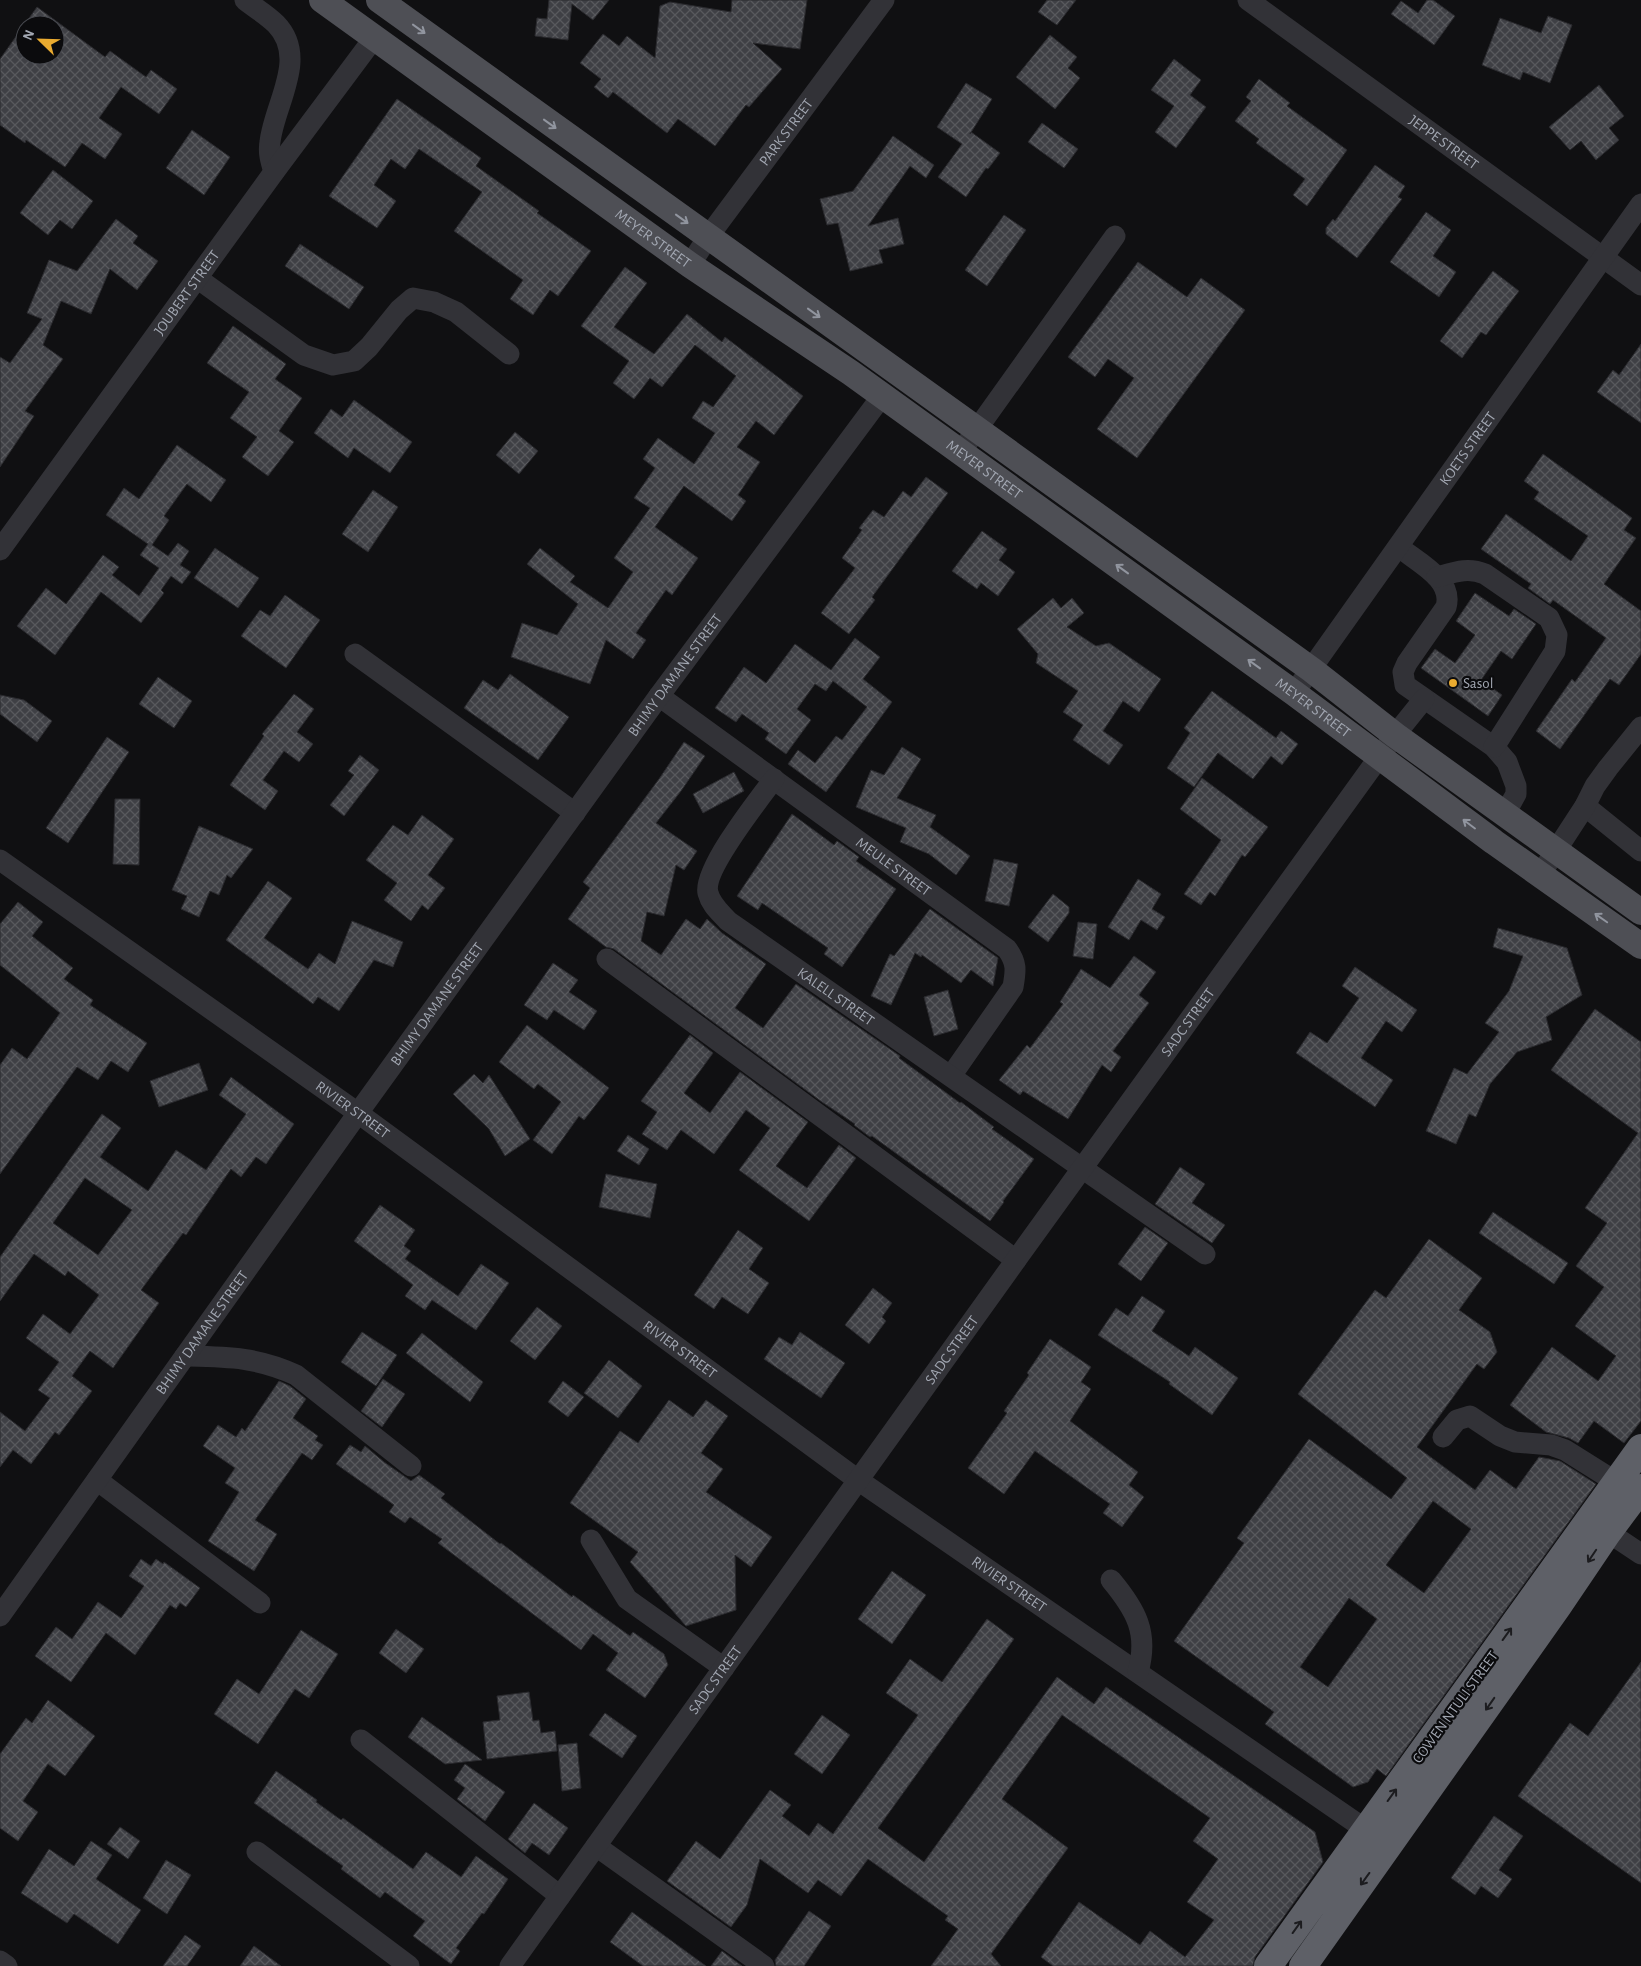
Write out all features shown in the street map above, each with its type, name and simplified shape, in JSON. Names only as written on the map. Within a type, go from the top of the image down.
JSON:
[{"type":"highway","name":"COWEN NTULI STREET","points":[[1303,1966],[1389,1847],[1608,1532],[1641,1448]]},
{"type":"highway","name":"COWEN NTULI STREET","points":[[1268,1966],[1367,1830],[1628,1485]]},
{"type":"main road","name":"MEYER STREET","points":[[322,0],[690,265],[851,373],[1294,693],[1540,875],[1641,946]]},
{"type":"main road","points":[[379,0],[1312,670],[1395,735],[1641,912]]},
{"type":"street","points":[[246,0],[276,24],[287,40],[290,52],[289,74],[270,141],[269,154],[274,172]]},
{"type":"street","name":"PARK STREET","points":[[690,265],[884,0]]},
{"type":"street","name":"JEPPE STREET","points":[[1248,0],[1641,285]]},
{"type":"street","name":"JOUBERT STREET","points":[[0,550],[274,172],[374,38]]},
{"type":"street","name":"KOETS STREET","points":[[1294,693],[1641,204]]},
{"type":"street","points":[[960,452],[1115,236]]},
{"type":"street","points":[[197,278],[304,355],[333,365],[354,362],[369,347],[399,310],[413,298],[434,302],[456,312],[509,354]]},
{"type":"street","name":"BHIMY DAMANE STREET","points":[[0,1616],[358,1113],[659,696],[882,396]]},
{"type":"street","points":[[1399,547],[1437,577],[1448,594],[1446,607],[1407,663],[1403,672],[1405,685],[1494,747],[1507,762],[1516,786],[1516,794],[1505,814]]},
{"type":"street","points":[[1437,577],[1462,570],[1475,570],[1485,574],[1549,618],[1557,635],[1555,651],[1494,747]]},
{"type":"street","points":[[355,654],[576,813]]},
{"type":"street","name":"MEULE STREET","points":[[659,696],[1007,949],[1014,960],[1016,974],[1013,987],[951,1076]]},
{"type":"street","name":"SADC STREET","points":[[510,1966],[1082,1168],[1395,735],[1424,699]]},
{"type":"street","points":[[1540,875],[1608,768],[1639,734]]},
{"type":"street","name":"KALELL STREET","points":[[774,779],[717,860],[709,877],[707,892],[714,906],[728,920],[1205,1254]]},
{"type":"street","points":[[1585,806],[1641,850]]},
{"type":"street","name":"RIVIER STREET","points":[[0,860],[358,1113],[858,1480],[1389,1847]]},
{"type":"street","points":[[607,958],[1016,1260]]},
{"type":"street","points":[[185,1356],[231,1357],[256,1361],[274,1365],[296,1375],[411,1466]]},
{"type":"street","points":[[1443,1438],[1457,1420],[1470,1416],[1500,1436],[1515,1442],[1552,1445],[1566,1450],[1628,1485]]},
{"type":"street","points":[[97,1480],[260,1603]]},
{"type":"street","points":[[1608,1532],[1641,1554]]},
{"type":"street","points":[[591,1540],[627,1598],[724,1668]]},
{"type":"street","points":[[1111,1580],[1127,1598],[1140,1627],[1143,1655],[1138,1672]]},
{"type":"street","points":[[362,1740],[560,1896]]},
{"type":"street","points":[[596,1846],[764,1966]]},
{"type":"street","points":[[257,1852],[409,1966]]},
{"type":"street","points":[[0,1961],[7,1966]]},
{"type":"building","points":[[549,0],[609,0],[593,20],[572,4],[568,40],[535,36],[537,18],[547,19]]},
{"type":"building","points":[[732,0],[807,0],[800,49],[753,43],[782,69],[749,107],[746,105],[715,146],[678,119],[667,133],[613,92],[608,98],[594,87],[601,79],[580,63],[603,34],[619,46],[627,36],[655,58],[660,6],[670,2],[731,12]]},
{"type":"building","points":[[1047,0],[1076,0],[1057,25],[1038,12]]},
{"type":"building","points":[[1427,0],[1433,0],[1455,16],[1434,45],[1391,14],[1401,1],[1418,13]]},
{"type":"building","points":[[37,7],[48,15],[31,15]]},
{"type":"building","points":[[1548,16],[1572,25],[1550,83],[1523,72],[1520,80],[1482,65],[1500,18],[1541,33]]},
{"type":"building","points":[[65,28],[105,57],[110,51],[146,77],[151,70],[177,89],[159,114],[121,87],[99,118],[122,134],[105,159],[82,143],[65,167],[26,140],[25,143],[0,125],[0,59],[15,38],[15,65],[65,65]]},
{"type":"building","points":[[1050,35],[1077,57],[1068,68],[1080,78],[1055,109],[1016,77]]},
{"type":"building","points":[[1174,59],[1201,80],[1190,95],[1206,107],[1176,148],[1155,132],[1174,106],[1151,90]]},
{"type":"building","points":[[1259,79],[1290,103],[1287,106],[1347,150],[1307,206],[1293,195],[1305,179],[1256,143],[1259,139],[1235,121],[1251,101],[1246,97]]},
{"type":"building","points":[[966,83],[992,99],[971,132],[1000,153],[988,169],[986,168],[966,197],[938,177],[962,144],[937,127]]},
{"type":"building","points":[[1599,85],[1624,116],[1609,128],[1619,140],[1596,160],[1581,141],[1570,150],[1549,127]]},
{"type":"building","points":[[397,99],[481,158],[476,166],[539,211],[537,213],[591,251],[558,296],[550,290],[533,315],[510,299],[523,280],[454,231],[482,192],[419,149],[405,169],[391,159],[374,185],[396,201],[377,228],[329,196]]},
{"type":"building","points":[[1042,123],[1078,149],[1064,168],[1028,142]]},
{"type":"building","points":[[192,130],[230,157],[204,195],[166,168]]},
{"type":"building","points":[[893,136],[934,165],[926,178],[910,166],[868,226],[898,218],[904,244],[879,250],[883,263],[850,271],[838,223],[827,225],[820,199],[853,191]]},
{"type":"building","points":[[1375,165],[1405,186],[1398,197],[1402,199],[1357,258],[1326,234],[1326,228],[1333,219],[1335,221]]},
{"type":"building","points":[[53,170],[93,201],[72,229],[60,220],[48,235],[20,213]]},
{"type":"building","points":[[1426,212],[1451,230],[1433,256],[1456,272],[1439,297],[1390,262]]},
{"type":"building","points":[[1004,215],[1026,230],[987,286],[965,270]]},
{"type":"building","points":[[116,219],[138,236],[133,243],[158,261],[137,290],[110,269],[91,314],[61,301],[43,345],[63,359],[25,411],[34,416],[0,467],[0,357],[10,363],[42,319],[27,313],[49,260],[77,271]]},
{"type":"building","points":[[300,244],[364,287],[349,309],[285,266]]},
{"type":"building","points":[[1138,262],[1187,297],[1201,278],[1245,310],[1137,458],[1097,429],[1134,378],[1108,359],[1095,377],[1068,357]]},
{"type":"building","points":[[625,267],[647,283],[614,327],[654,354],[687,314],[722,342],[725,337],[803,396],[774,435],[756,421],[737,447],[760,462],[738,495],[746,501],[732,521],[684,486],[655,527],[698,558],[672,595],[666,590],[636,633],[646,640],[633,659],[606,640],[590,684],[511,657],[522,623],[557,635],[578,604],[527,564],[540,548],[575,576],[570,582],[608,608],[633,572],[614,558],[650,508],[634,498],[655,468],[643,459],[658,438],[694,464],[715,433],[692,418],[703,401],[713,407],[736,376],[695,345],[662,387],[650,378],[634,399],[613,383],[629,361],[581,326]]},
{"type":"building","points":[[1493,271],[1519,291],[1486,335],[1481,332],[1462,358],[1440,341]]},
{"type":"building","points":[[233,326],[286,364],[275,379],[302,398],[279,431],[294,442],[268,476],[242,457],[257,437],[230,418],[249,392],[207,363]]},
{"type":"building","points":[[1641,344],[1641,423],[1597,392],[1613,370],[1619,375]]},
{"type":"building","points":[[354,400],[412,442],[390,473],[354,448],[348,458],[314,433],[331,409],[342,417]]},
{"type":"building","points":[[515,432],[538,451],[519,474],[496,455]]},
{"type":"building","points":[[177,445],[226,480],[211,502],[187,484],[164,516],[169,520],[152,545],[168,556],[178,543],[189,551],[180,565],[191,572],[182,584],[171,576],[161,590],[164,593],[141,623],[101,592],[55,655],[17,626],[46,588],[66,604],[103,555],[119,567],[112,575],[139,596],[159,568],[140,555],[148,544],[106,515],[124,488],[139,499]]},
{"type":"building","points":[[1543,454],[1632,518],[1624,530],[1636,538],[1604,584],[1641,611],[1641,654],[1619,685],[1610,679],[1560,749],[1536,731],[1572,679],[1575,682],[1606,638],[1553,600],[1550,604],[1528,588],[1531,584],[1481,549],[1506,514],[1571,561],[1588,536],[1534,499],[1539,492],[1524,481]]},
{"type":"building","points":[[926,477],[948,493],[872,597],[875,600],[849,634],[821,613],[855,568],[842,558],[862,530],[859,528],[873,510],[884,517],[903,491],[911,497]]},
{"type":"building","points":[[373,490],[398,507],[368,552],[342,534]]},
{"type":"building","points":[[982,531],[1007,549],[999,560],[1015,572],[998,596],[981,583],[977,589],[952,571]]},
{"type":"building","points":[[215,548],[259,578],[238,608],[194,578]]},
{"type":"building","points":[[1475,593],[1509,616],[1514,609],[1536,624],[1512,659],[1501,651],[1481,680],[1502,695],[1488,716],[1421,668],[1435,649],[1455,663],[1475,635],[1456,621]]},
{"type":"building","points":[[285,595],[320,620],[286,668],[241,636],[260,610],[270,616]]},
{"type":"building","points":[[1053,598],[1061,608],[1072,598],[1084,613],[1067,627],[1096,646],[1109,643],[1161,679],[1139,712],[1123,701],[1103,731],[1123,745],[1109,765],[1073,740],[1083,725],[1063,712],[1078,691],[1036,663],[1038,654],[1017,629]]},
{"type":"building","points":[[855,638],[880,657],[863,679],[892,702],[826,792],[788,764],[798,750],[815,763],[836,736],[842,740],[867,707],[833,681],[826,691],[815,684],[797,709],[811,720],[786,754],[765,739],[769,733],[742,714],[736,722],[715,708],[744,667],[766,683],[795,644],[831,670]]},
{"type":"building","points":[[510,674],[569,717],[538,760],[464,708],[483,680],[498,690]]},
{"type":"building","points":[[158,677],[192,701],[174,728],[139,704]]},
{"type":"building","points":[[1212,691],[1276,738],[1281,731],[1298,744],[1282,765],[1271,756],[1253,779],[1218,753],[1194,787],[1167,768],[1190,733],[1184,728]]},
{"type":"building","points":[[294,694],[314,709],[297,732],[313,744],[299,762],[284,751],[263,780],[278,791],[265,810],[230,785],[264,736],[262,734]]},
{"type":"building","points":[[0,695],[24,700],[52,721],[37,742],[0,714]]},
{"type":"building","points":[[107,737],[129,752],[68,843],[46,828]]},
{"type":"building","points":[[684,742],[705,756],[656,823],[697,851],[684,870],[676,865],[664,916],[647,912],[641,941],[661,955],[686,919],[700,929],[707,919],[722,933],[766,964],[735,1008],[763,1028],[796,984],[900,1056],[899,1058],[961,1102],[994,1127],[992,1129],[1034,1159],[990,1221],[872,1136],[870,1137],[855,1124],[822,1102],[614,949],[606,947],[568,919],[590,888],[583,882]]},
{"type":"building","points":[[902,747],[921,759],[897,798],[936,815],[930,827],[970,856],[956,875],[929,854],[900,842],[906,828],[856,807],[871,770],[884,775]]},
{"type":"building","points":[[360,755],[379,770],[344,816],[330,805],[354,775],[348,771]]},
{"type":"building","points":[[734,772],[744,791],[703,813],[693,794]]},
{"type":"building","points":[[1202,778],[1268,827],[1245,857],[1242,855],[1215,896],[1210,892],[1201,905],[1184,894],[1221,840],[1180,809]]},
{"type":"building","points":[[115,799],[140,799],[139,865],[113,864]]},
{"type":"building","points":[[792,814],[834,845],[837,841],[859,857],[856,861],[896,889],[842,967],[824,954],[828,948],[762,903],[758,910],[737,896]]},
{"type":"building","points":[[422,815],[454,839],[428,875],[445,888],[428,910],[422,905],[411,921],[384,900],[397,883],[366,860],[393,825],[408,835]]},
{"type":"building","points":[[199,826],[253,849],[231,878],[227,875],[219,895],[210,891],[199,917],[181,909],[187,896],[172,890]]},
{"type":"building","points":[[994,859],[1018,864],[1009,906],[985,901]]},
{"type":"building","points":[[1138,879],[1161,894],[1152,909],[1165,917],[1157,930],[1141,920],[1129,940],[1108,927]]},
{"type":"building","points":[[268,881],[292,898],[264,938],[308,969],[319,953],[335,964],[352,921],[403,942],[393,967],[374,960],[339,1011],[318,997],[313,1004],[226,940]]},
{"type":"building","points":[[1053,894],[1069,907],[1069,913],[1048,942],[1028,927]]},
{"type":"building","points":[[18,902],[43,922],[32,936],[73,968],[64,979],[93,1000],[90,1005],[147,1043],[128,1072],[111,1061],[98,1080],[77,1067],[0,1174],[0,1065],[12,1048],[27,1059],[60,1013],[0,965],[0,924]]},
{"type":"building","points":[[930,909],[998,958],[993,986],[971,970],[961,983],[922,955],[921,957],[915,953],[891,1005],[871,996],[890,954],[894,956]]},
{"type":"building","points":[[1078,922],[1097,924],[1093,959],[1073,956]]},
{"type":"building","points":[[1498,928],[1567,948],[1582,995],[1546,1017],[1552,1040],[1517,1052],[1490,1084],[1476,1117],[1469,1114],[1456,1144],[1426,1131],[1454,1068],[1467,1074],[1499,1032],[1485,1023],[1509,991],[1523,956],[1493,947]]},
{"type":"building","points":[[1134,956],[1156,972],[1139,995],[1149,1003],[1113,1051],[1121,1057],[1111,1072],[1102,1065],[1068,1119],[1023,1091],[1020,1095],[999,1080],[1027,1045],[1030,1048],[1063,1004],[1060,1002],[1081,969],[1110,988]]},
{"type":"building","points":[[553,963],[578,980],[569,992],[597,1011],[584,1030],[554,1010],[547,1020],[524,1005]]},
{"type":"building","points":[[1355,967],[1417,1010],[1402,1032],[1386,1021],[1361,1058],[1393,1080],[1375,1107],[1296,1053],[1310,1032],[1327,1043],[1359,998],[1342,986]]},
{"type":"building","points":[[948,990],[958,1029],[934,1036],[924,997]]},
{"type":"building","points":[[1595,1009],[1641,1042],[1641,1421],[1624,1443],[1594,1421],[1578,1443],[1569,1438],[1546,1432],[1510,1405],[1552,1347],[1598,1381],[1616,1356],[1575,1326],[1604,1287],[1576,1266],[1607,1223],[1585,1208],[1638,1133],[1551,1070]]},
{"type":"building","points":[[527,1025],[609,1088],[584,1120],[579,1116],[552,1154],[533,1140],[561,1102],[538,1084],[534,1089],[499,1062]]},
{"type":"building","points":[[690,1035],[713,1053],[684,1093],[710,1113],[740,1072],[808,1122],[776,1166],[807,1188],[839,1145],[856,1158],[809,1221],[739,1170],[770,1128],[746,1110],[714,1154],[681,1130],[667,1150],[642,1134],[657,1112],[641,1101]]},
{"type":"building","points":[[199,1063],[208,1090],[159,1107],[150,1081]]},
{"type":"building","points":[[474,1074],[483,1083],[489,1075],[530,1139],[505,1156],[489,1129],[453,1094]]},
{"type":"building","points":[[231,1077],[294,1124],[266,1164],[256,1157],[241,1177],[231,1169],[186,1235],[183,1233],[141,1290],[159,1303],[113,1368],[90,1351],[72,1376],[92,1391],[59,1435],[55,1432],[31,1464],[13,1450],[0,1467],[0,1412],[25,1431],[50,1398],[38,1390],[59,1362],[26,1338],[43,1314],[70,1334],[99,1295],[68,1271],[65,1276],[34,1254],[0,1301],[0,1257],[102,1114],[121,1128],[100,1157],[148,1191],[176,1150],[206,1170],[246,1114],[219,1095]],"holes":[[[85,1178],[132,1210],[98,1255],[53,1223]]]},
{"type":"building","points":[[628,1135],[649,1149],[639,1165],[617,1151]]},
{"type":"building","points":[[1180,1167],[1205,1184],[1192,1203],[1225,1225],[1212,1243],[1155,1204]]},
{"type":"building","points":[[606,1174],[657,1184],[650,1218],[599,1207]]},
{"type":"building","points":[[380,1205],[415,1230],[404,1246],[411,1251],[405,1259],[458,1296],[481,1264],[509,1283],[476,1330],[432,1300],[425,1310],[405,1296],[413,1285],[354,1241]]},
{"type":"building","points":[[1493,1212],[1568,1263],[1554,1284],[1479,1233]]},
{"type":"building","points":[[1145,1227],[1168,1243],[1141,1281],[1118,1264]]},
{"type":"building","points":[[738,1230],[763,1248],[749,1269],[769,1283],[748,1314],[722,1297],[714,1309],[694,1295]]},
{"type":"building","points":[[1429,1239],[1482,1278],[1459,1310],[1490,1332],[1497,1352],[1484,1369],[1477,1364],[1417,1447],[1475,1490],[1490,1470],[1516,1489],[1539,1457],[1560,1461],[1596,1484],[1386,1776],[1377,1769],[1368,1782],[1353,1787],[1265,1724],[1274,1712],[1174,1641],[1244,1543],[1237,1538],[1309,1439],[1391,1499],[1407,1478],[1298,1394],[1375,1290],[1386,1298]],"holes":[[[1433,1501],[1471,1529],[1424,1593],[1386,1565]],[[1349,1598],[1377,1619],[1328,1687],[1300,1667]]]},
{"type":"building","points":[[873,1288],[892,1303],[882,1317],[886,1321],[869,1344],[845,1325]]},
{"type":"building","points":[[1142,1296],[1165,1311],[1152,1331],[1189,1356],[1195,1347],[1238,1378],[1212,1415],[1169,1384],[1170,1382],[1098,1335],[1116,1308],[1128,1316]]},
{"type":"building","points":[[537,1307],[562,1326],[535,1360],[510,1341]]},
{"type":"building","points":[[362,1332],[397,1355],[376,1386],[341,1362]]},
{"type":"building","points":[[800,1332],[845,1363],[821,1398],[764,1359],[779,1337],[792,1345]]},
{"type":"building","points":[[422,1333],[483,1382],[470,1402],[406,1353]]},
{"type":"building","points":[[1050,1339],[1091,1367],[1081,1382],[1091,1389],[1070,1421],[1138,1472],[1129,1485],[1144,1497],[1122,1527],[1103,1513],[1110,1504],[1035,1451],[1004,1494],[968,1468],[1007,1413],[1004,1411],[1029,1375],[1027,1373]]},
{"type":"building","points":[[609,1360],[642,1386],[618,1418],[584,1393]]},
{"type":"building","points":[[383,1379],[405,1394],[382,1427],[361,1411]]},
{"type":"building","points":[[279,1381],[290,1386],[306,1399],[293,1418],[318,1436],[315,1440],[323,1445],[312,1460],[302,1453],[255,1520],[277,1534],[254,1571],[208,1541],[239,1492],[225,1483],[235,1468],[203,1446],[218,1425],[236,1437],[242,1428],[245,1431]]},
{"type":"building","points":[[563,1381],[584,1397],[568,1417],[548,1402]]},
{"type":"building","points":[[669,1400],[693,1417],[706,1400],[728,1416],[701,1453],[723,1469],[706,1492],[772,1537],[751,1567],[735,1555],[736,1610],[686,1626],[630,1562],[638,1552],[570,1503],[620,1431],[638,1443]]},
{"type":"building","points":[[350,1445],[361,1452],[365,1446],[411,1481],[419,1475],[445,1494],[441,1498],[572,1597],[573,1595],[630,1636],[633,1632],[664,1654],[668,1665],[645,1698],[606,1670],[618,1653],[593,1634],[581,1650],[438,1543],[442,1539],[410,1517],[405,1523],[389,1512],[394,1505],[336,1464]]},
{"type":"building","points":[[141,1559],[151,1566],[156,1559],[163,1564],[164,1562],[200,1588],[186,1607],[180,1603],[176,1609],[170,1605],[135,1655],[106,1633],[71,1682],[35,1656],[56,1627],[72,1639],[98,1602],[121,1618],[144,1586],[129,1576]]},
{"type":"building","points":[[892,1571],[926,1595],[892,1644],[858,1619]]},
{"type":"building","points":[[987,1619],[1014,1639],[878,1828],[924,1862],[1057,1677],[1094,1704],[1106,1687],[1315,1832],[1323,1862],[1255,1957],[1253,1966],[1053,1966],[1041,1957],[1079,1902],[1140,1945],[1150,1931],[1185,1957],[1214,1920],[1187,1902],[1218,1859],[1193,1841],[1210,1818],[1062,1715],[1002,1799],[1068,1848],[991,1954],[1001,1966],[931,1966],[958,1929],[945,1920],[948,1916],[868,1859],[841,1896],[818,1880],[808,1893],[760,1859],[747,1905],[731,1927],[667,1881],[696,1841],[720,1859],[770,1790],[791,1805],[782,1816],[809,1836],[818,1823],[833,1834],[918,1715],[886,1693],[910,1659],[942,1682]]},
{"type":"building","points":[[396,1629],[424,1649],[406,1673],[379,1653]]},
{"type":"building","points":[[301,1630],[338,1654],[309,1698],[295,1689],[258,1744],[214,1714],[237,1679],[259,1694]]},
{"type":"building","points":[[1641,1662],[1641,1883],[1518,1796],[1570,1723],[1588,1736]]},
{"type":"building","points":[[529,1692],[533,1721],[539,1720],[541,1733],[555,1731],[557,1751],[487,1759],[483,1722],[500,1720],[497,1696]]},
{"type":"building","points":[[48,1700],[95,1736],[65,1776],[48,1764],[23,1801],[38,1812],[18,1841],[0,1828],[0,1754],[26,1718],[32,1723]]},
{"type":"building","points":[[605,1713],[637,1736],[622,1758],[589,1735]]},
{"type":"building","points":[[822,1715],[850,1735],[822,1774],[794,1754]]},
{"type":"building","points":[[422,1717],[482,1760],[445,1764],[408,1737]]},
{"type":"building","points":[[577,1743],[581,1788],[562,1791],[558,1745]]},
{"type":"building","points":[[465,1764],[505,1792],[485,1821],[457,1799],[465,1788],[454,1780]]},
{"type":"building","points":[[276,1771],[317,1800],[316,1802],[341,1820],[343,1818],[413,1869],[426,1852],[461,1877],[476,1856],[508,1879],[484,1914],[482,1913],[456,1948],[460,1951],[451,1964],[413,1936],[425,1921],[385,1892],[380,1898],[341,1869],[343,1866],[254,1803]]},
{"type":"building","points":[[534,1803],[568,1828],[549,1855],[532,1843],[525,1853],[508,1839]]},
{"type":"building","points":[[1494,1816],[1523,1836],[1499,1870],[1512,1879],[1498,1898],[1481,1886],[1475,1895],[1451,1878]]},
{"type":"building","points":[[120,1827],[140,1841],[128,1859],[107,1844]]},
{"type":"building","points":[[91,1841],[112,1855],[96,1879],[141,1910],[118,1944],[74,1914],[67,1923],[21,1893],[49,1849],[74,1866]]},
{"type":"building","points":[[166,1860],[191,1875],[167,1914],[143,1898]]},
{"type":"building","points":[[809,1911],[831,1926],[804,1966],[776,1966],[775,1960]]},
{"type":"building","points":[[632,1912],[706,1966],[643,1966],[610,1942]]},
{"type":"building","points":[[185,1935],[201,1946],[187,1966],[163,1966]]},
{"type":"building","points":[[254,1946],[281,1966],[240,1966]]},
{"type":"building","points":[[722,1951],[742,1966],[711,1966]]},
{"type":"place","name":"Sasol","points":[[1453,683]]}]
